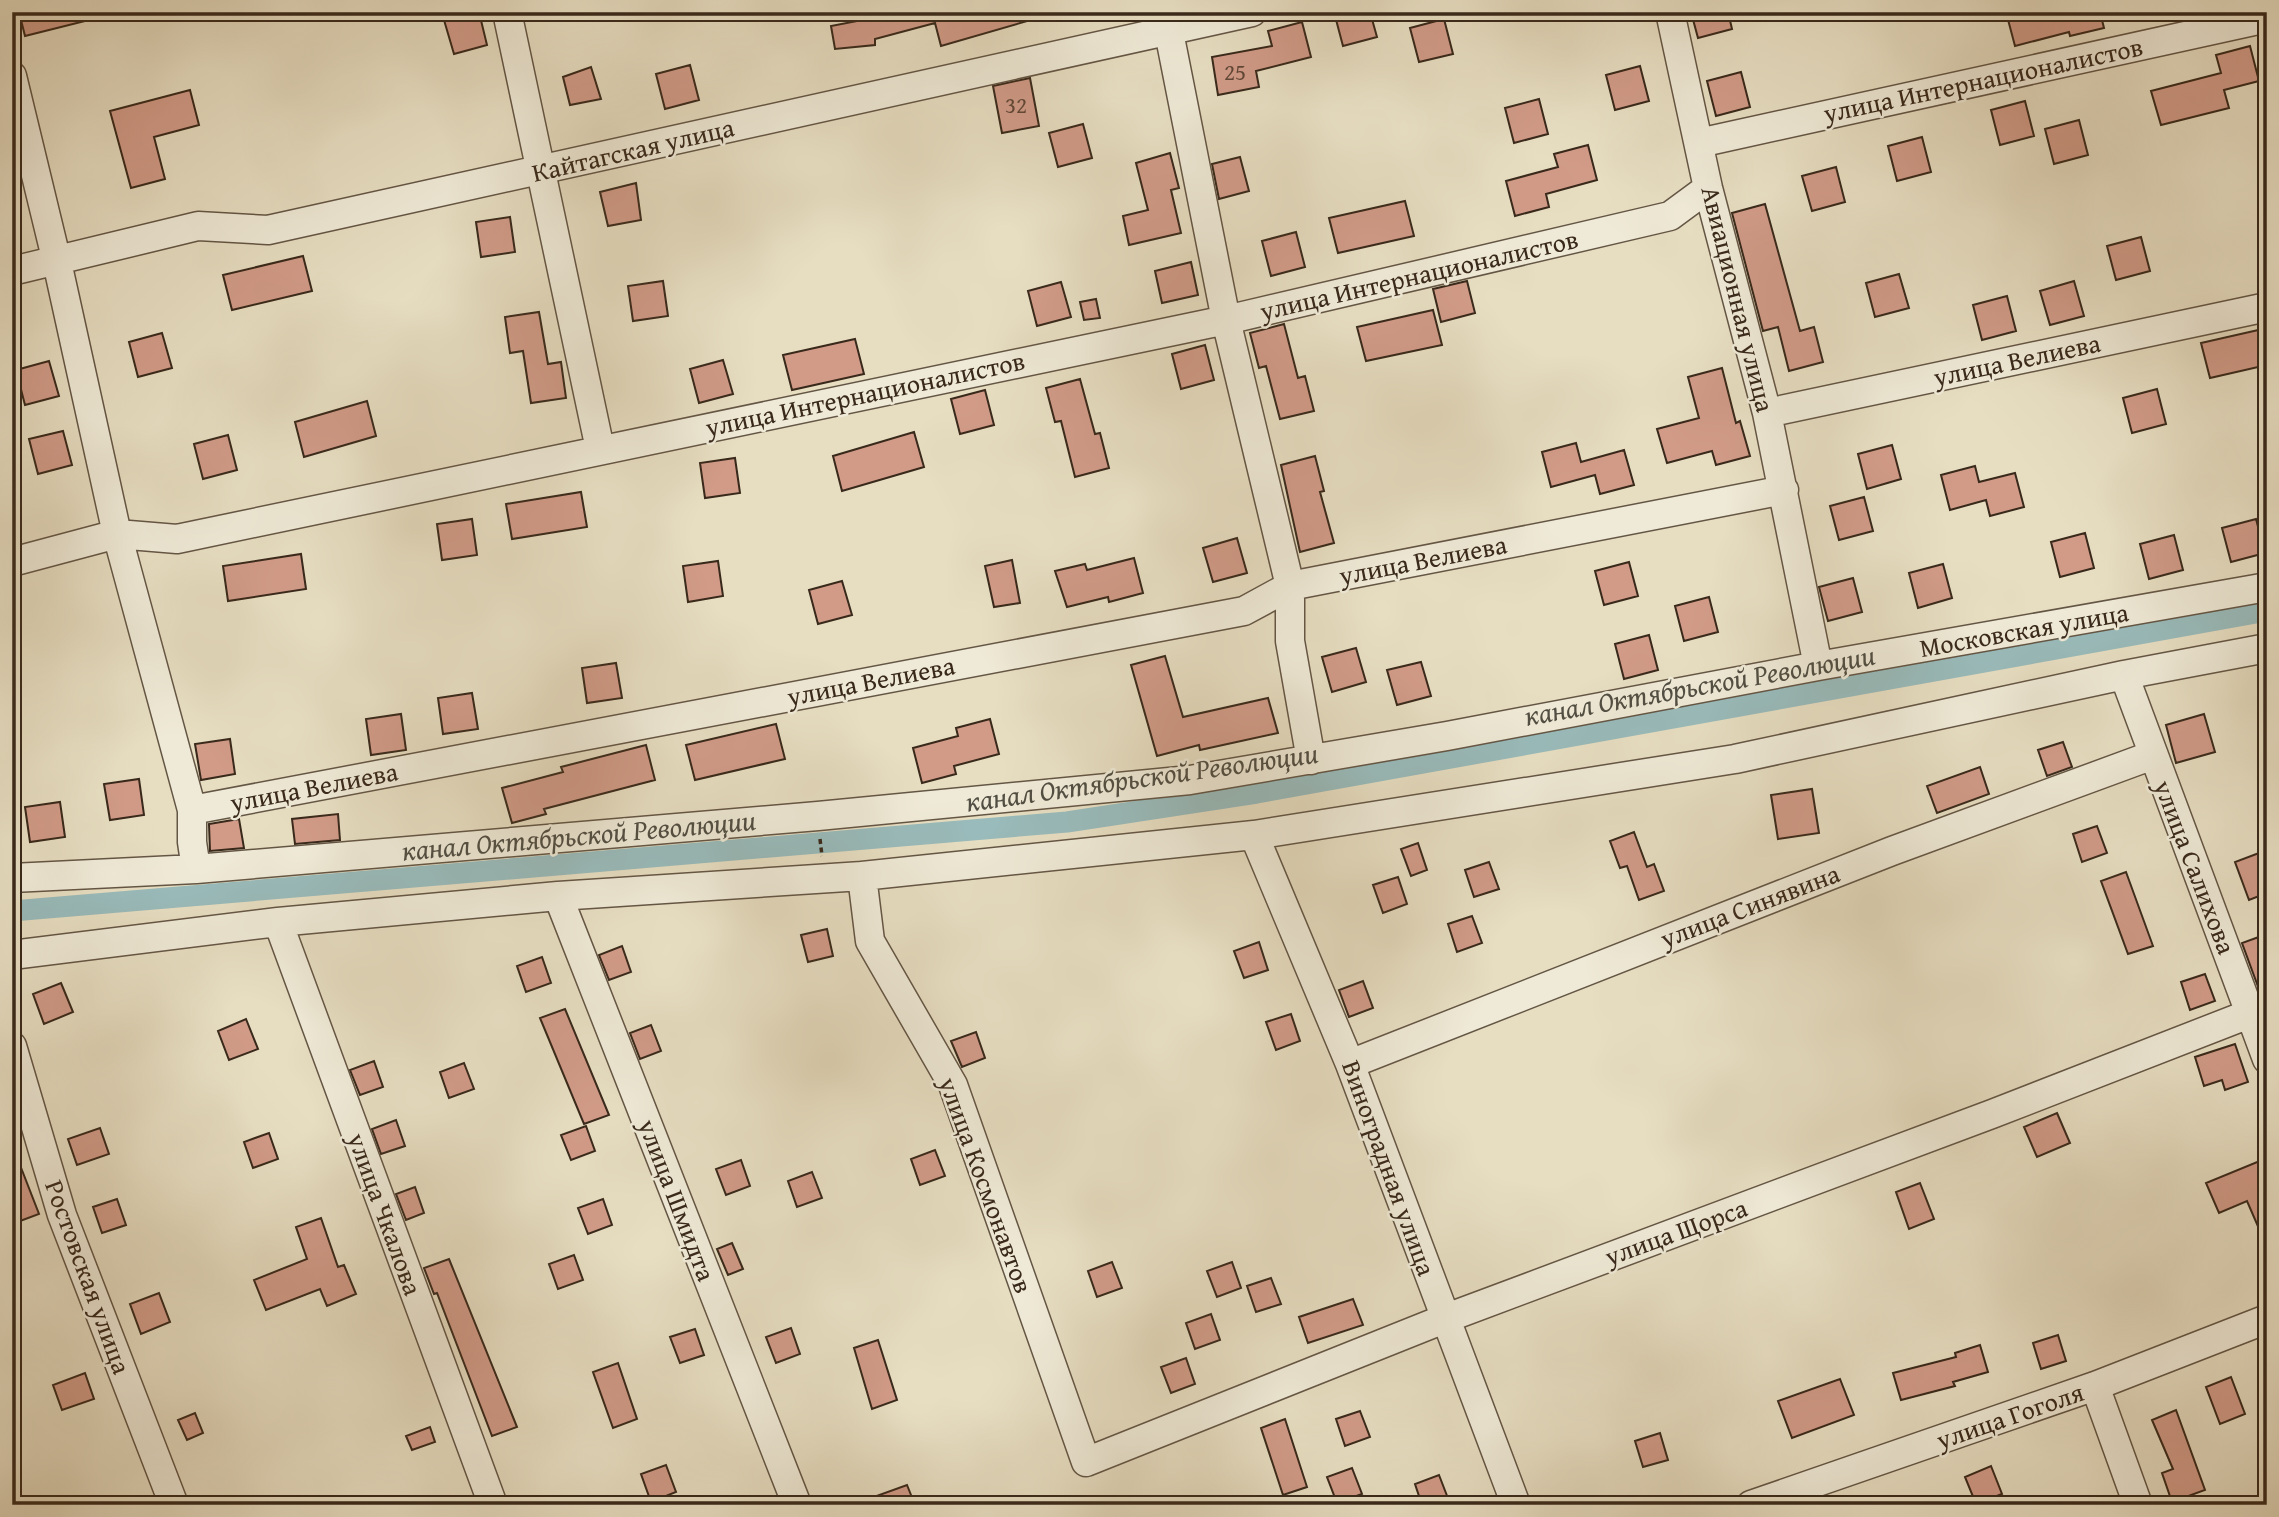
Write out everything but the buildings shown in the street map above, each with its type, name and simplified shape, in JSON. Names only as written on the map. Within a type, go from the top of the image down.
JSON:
[{"type":"street","points":[[507,12],[600,449]]},
{"type":"street","name":"Кайтагская улица","points":[[12,271],[198,226],[268,230],[541,171],[1167,21],[1252,12]]},
{"type":"street","name":"Авиационная улица","points":[[1670,12],[1709,188],[1768,412],[1818,666]]},
{"type":"street","name":"улица Интернационалистов","points":[[1699,142],[2267,18]]},
{"type":"street","points":[[1167,21],[1226,320],[1290,586],[1290,641],[1311,760]]},
{"type":"street","points":[[12,76],[57,262],[117,534],[192,810]]},
{"type":"street","name":"улица Интернационалистов","points":[[12,562],[117,534],[177,539],[1226,320],[1670,216],[1709,188]]},
{"type":"street","name":"улица Велиева","points":[[1768,412],[2267,307]]},
{"type":"street","name":"улица Велиева","points":[[196,869],[191,842],[192,810],[1244,611],[1290,586],[1784,490]]},
{"type":"street","name":"Московская улица","points":[[196,869],[818,816],[1176,781],[1311,760],[1818,666],[2267,587]]},
{"type":"street","points":[[12,955],[278,922],[558,896],[862,876],[1254,835],[1735,759],[2124,675],[2267,648]]},
{"type":"street","name":"улица Салихова","points":[[2124,675],[2153,755],[2258,1010],[2267,1059]]},
{"type":"street","name":"улица Синявина","points":[[1350,1064],[1892,850],[2153,755]]},
{"type":"street","name":"Виноградная улица","points":[[1254,835],[1350,1064],[1516,1505]]},
{"type":"street","points":[[12,878],[196,869]]},
{"type":"street","name":"улица Космонавтов","points":[[862,876],[870,941],[953,1085],[1086,1462]]},
{"type":"street","name":"улица Шмидта","points":[[558,896],[797,1505]]},
{"type":"street","name":"улица Чкалова","points":[[278,922],[493,1505]]},
{"type":"street","name":"улица Щорса","points":[[1086,1462],[1444,1319],[1992,1114],[2258,1010]]},
{"type":"street","name":"Ростовская улица","points":[[12,1046],[62,1215],[174,1505]]},
{"type":"street","name":"улица Гоголя","points":[[1751,1505],[1826,1493],[2267,1320]]},
{"type":"street","points":[[2095,1386],[2138,1505]]},
{"type":"path","points":[[819,828],[824,866]]},
{"type":"waterway","name":"канал Октябрьской Революции","points":[[12,911],[1067,822],[1257,793],[2267,611]]}]
